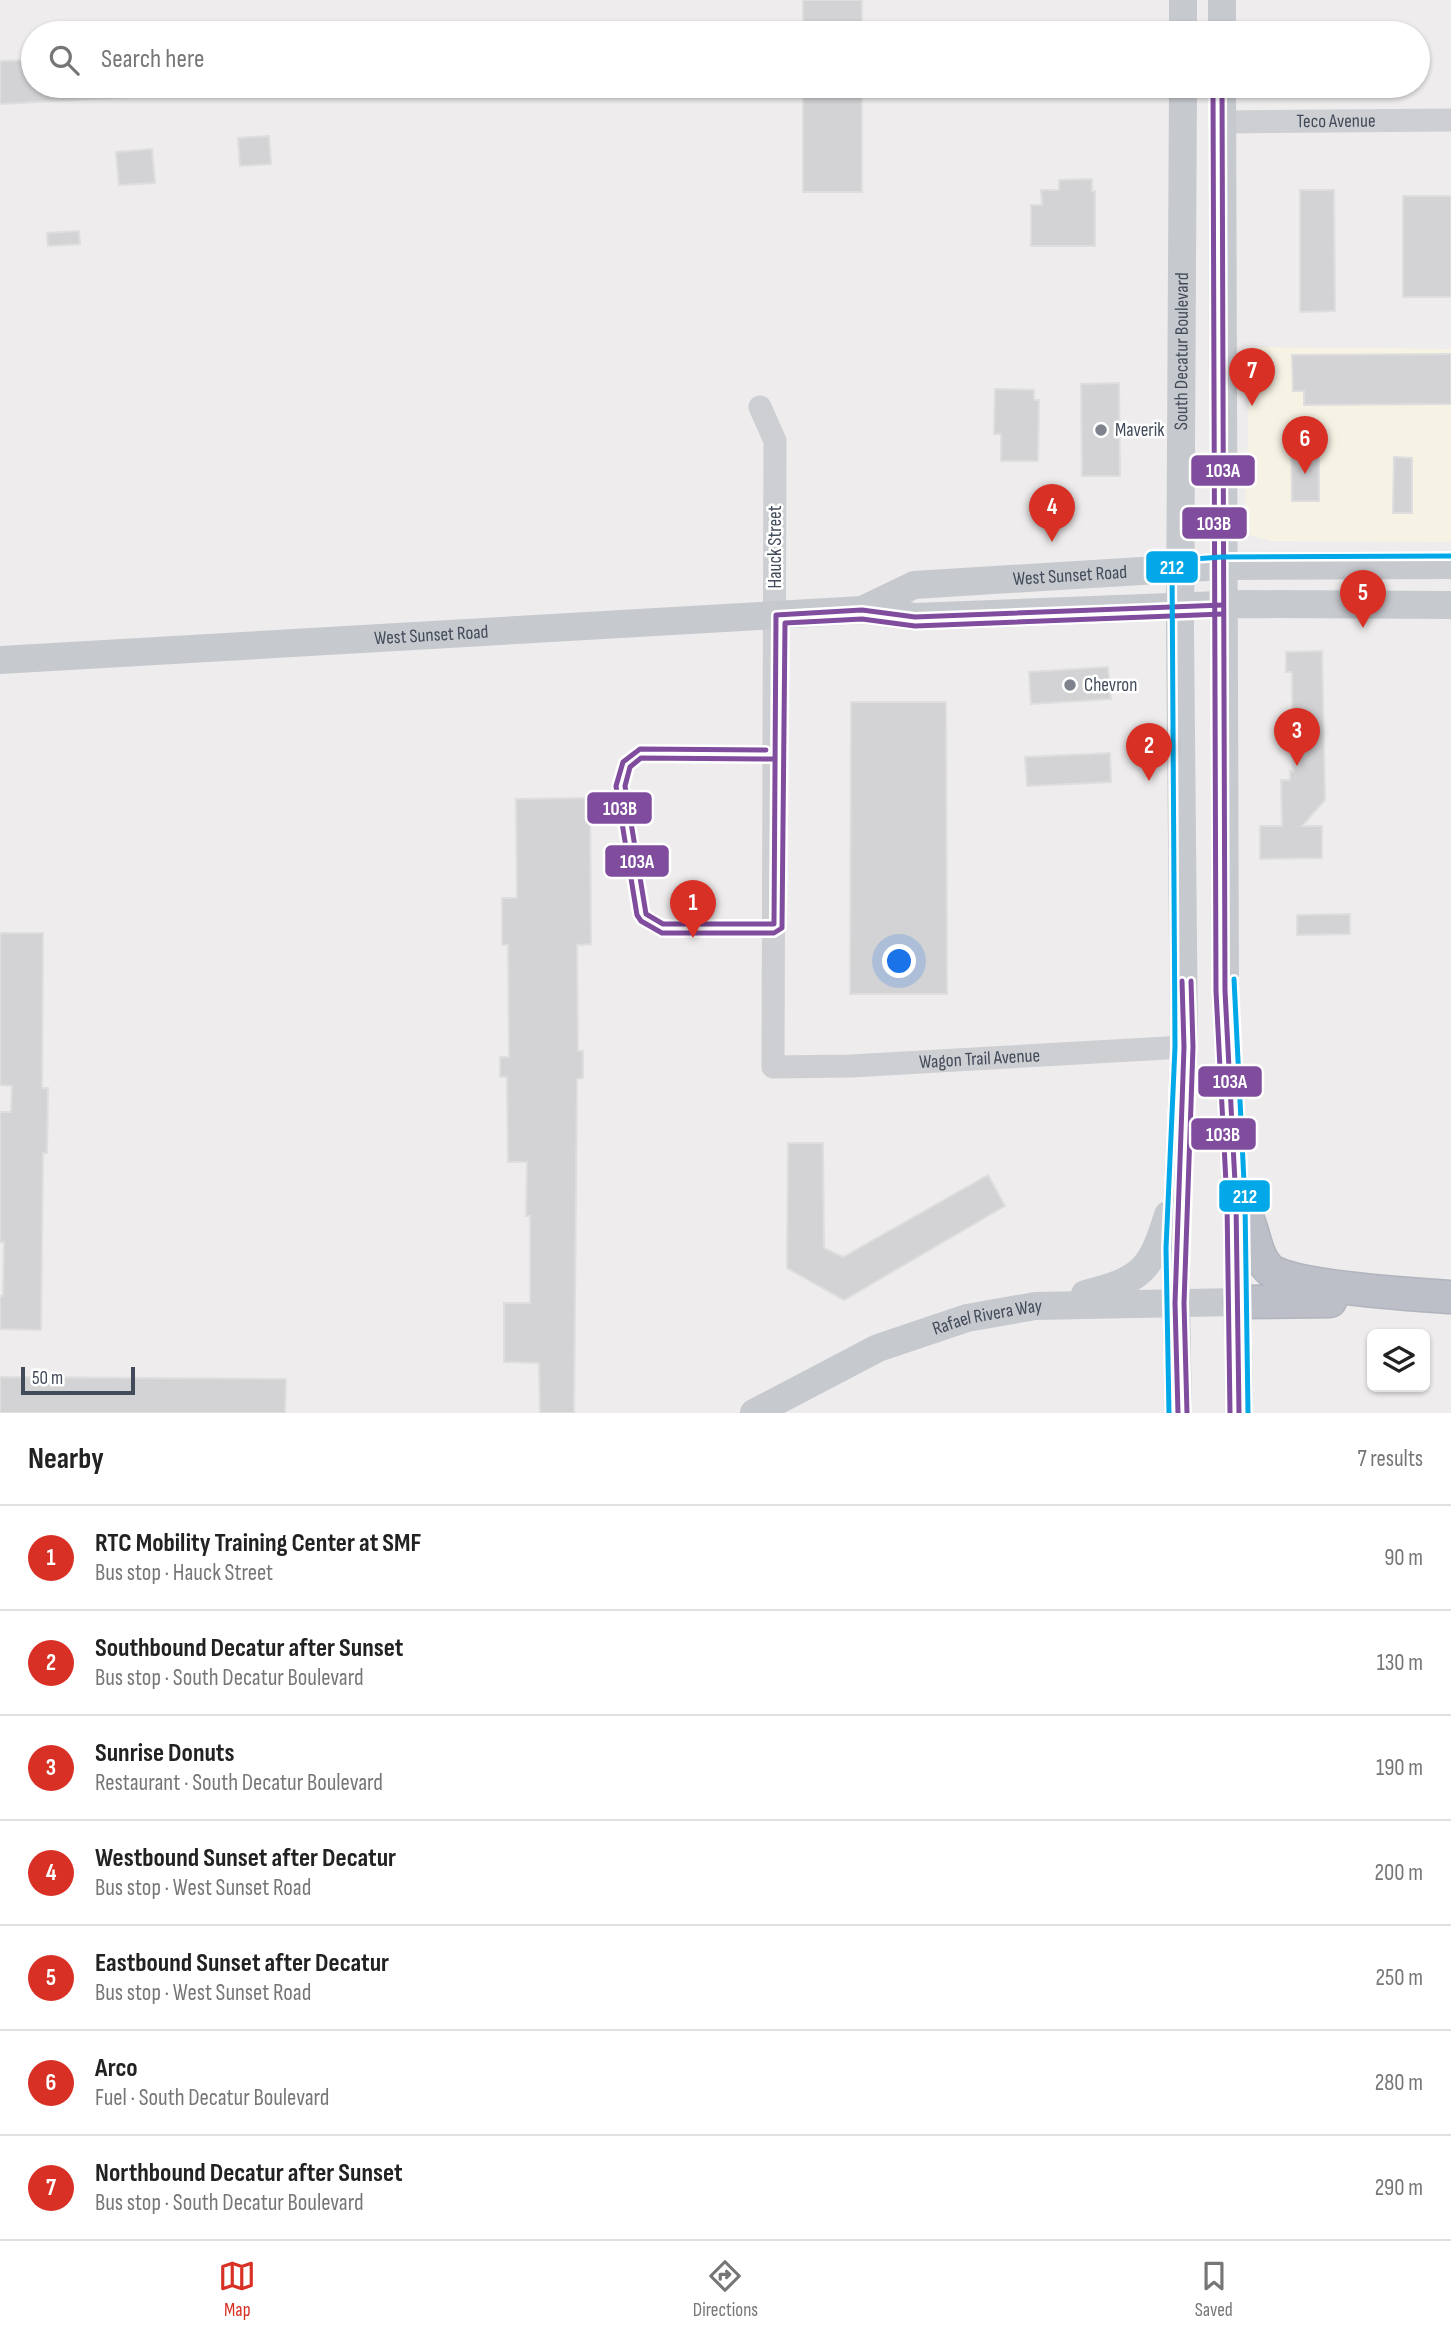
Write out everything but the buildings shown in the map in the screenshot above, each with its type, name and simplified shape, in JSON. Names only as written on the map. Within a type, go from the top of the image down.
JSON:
[{"type":"highway","points":[[1236,1202],[1248,1219],[1261,1258],[1274,1274],[1300,1282],[1451,1297]]},
{"type":"highway","points":[[1238,1302],[1353,1301],[1415,1294]]},
{"type":"main road","points":[[1182,0],[1183,21]]},
{"type":"main road","points":[[1222,0],[1222,21]]},
{"type":"main road","name":"South Decatur Boulevard","points":[[1178,1413],[1175,1303],[1184,1047],[1180,587],[1183,98]]},
{"type":"main road","points":[[1199,98],[1199,106],[1207,121],[1222,122]]},
{"type":"main road","points":[[1222,98],[1225,991],[1236,1202],[1239,1413]]},
{"type":"main road","name":"West Sunset Road","points":[[0,660],[862,610],[915,617],[1180,587],[1223,576],[1451,565]]},
{"type":"main road","points":[[1223,576],[1451,582]]},
{"type":"main road","name":"West Sunset Road","points":[[862,610],[914,585],[1180,587],[1223,576],[1451,605]]},
{"type":"main road","points":[[1035,1306],[1119,1285],[1140,1272],[1158,1247],[1179,1176]]},
{"type":"main road","name":"Rafael Rivera Way","points":[[754,1413],[878,1348],[948,1323],[1035,1306],[1238,1302]]},
{"type":"street","name":"Teco Avenue","points":[[1222,122],[1451,120]]},
{"type":"street","name":"Hauck Street","points":[[760,407],[775,441],[773,1067]]},
{"type":"street","name":"Wagon Trail Avenue","points":[[773,1067],[851,1066],[1184,1047]]},
{"type":"shaded area","points":[[1251,347],[1451,349],[1451,542],[1271,541],[1250,535],[1245,518]]},
{"type":"transit line","name":"103B","points":[[1213,98],[1216,991],[1227,1202],[1230,1413]]},
{"type":"transit line","name":"103A","points":[[1222,98],[1225,991],[1236,1202],[1239,1413]]},
{"type":"transit line","name":"212","points":[[1169,1413],[1166,1248],[1175,1047],[1172,566],[1179,560],[1222,557],[1451,556]]},
{"type":"transit line","name":"103A","points":[[775,759],[641,758],[630,767],[625,786],[646,914],[663,924],[774,924],[776,615],[862,610],[915,617],[1223,605]]},
{"type":"transit line","name":"103B","points":[[766,750],[640,749],[623,762],[616,786],[637,915],[641,921],[662,933],[774,933],[782,928],[785,623],[862,619],[915,626],[1223,614]]},
{"type":"transit line","name":"212","points":[[1234,979],[1245,1202],[1248,1413]]},
{"type":"transit line","name":"103A","points":[[1178,1413],[1175,1303],[1184,1047],[1182,981]]},
{"type":"transit line","name":"103B","points":[[1187,1413],[1184,1303],[1193,1047],[1191,981]]},
{"type":"place","name":"Northbound Decatur after Sunset","points":[[1252,406]]},
{"type":"place","name":"Maverik","points":[[1101,430]]},
{"type":"place","name":"Arco","points":[[1305,474]]},
{"type":"place","name":"Westbound Sunset after Decatur","points":[[1052,542]]},
{"type":"place","name":"Eastbound Sunset after Decatur","points":[[1363,628]]},
{"type":"place","name":"Chevron","points":[[1070,685]]},
{"type":"place","name":"Sunrise Donuts","points":[[1297,766]]},
{"type":"place","name":"Southbound Decatur after Sunset","points":[[1149,781]]},
{"type":"place","name":"RTC Mobility Training Center at SMF","points":[[693,938]]}]
